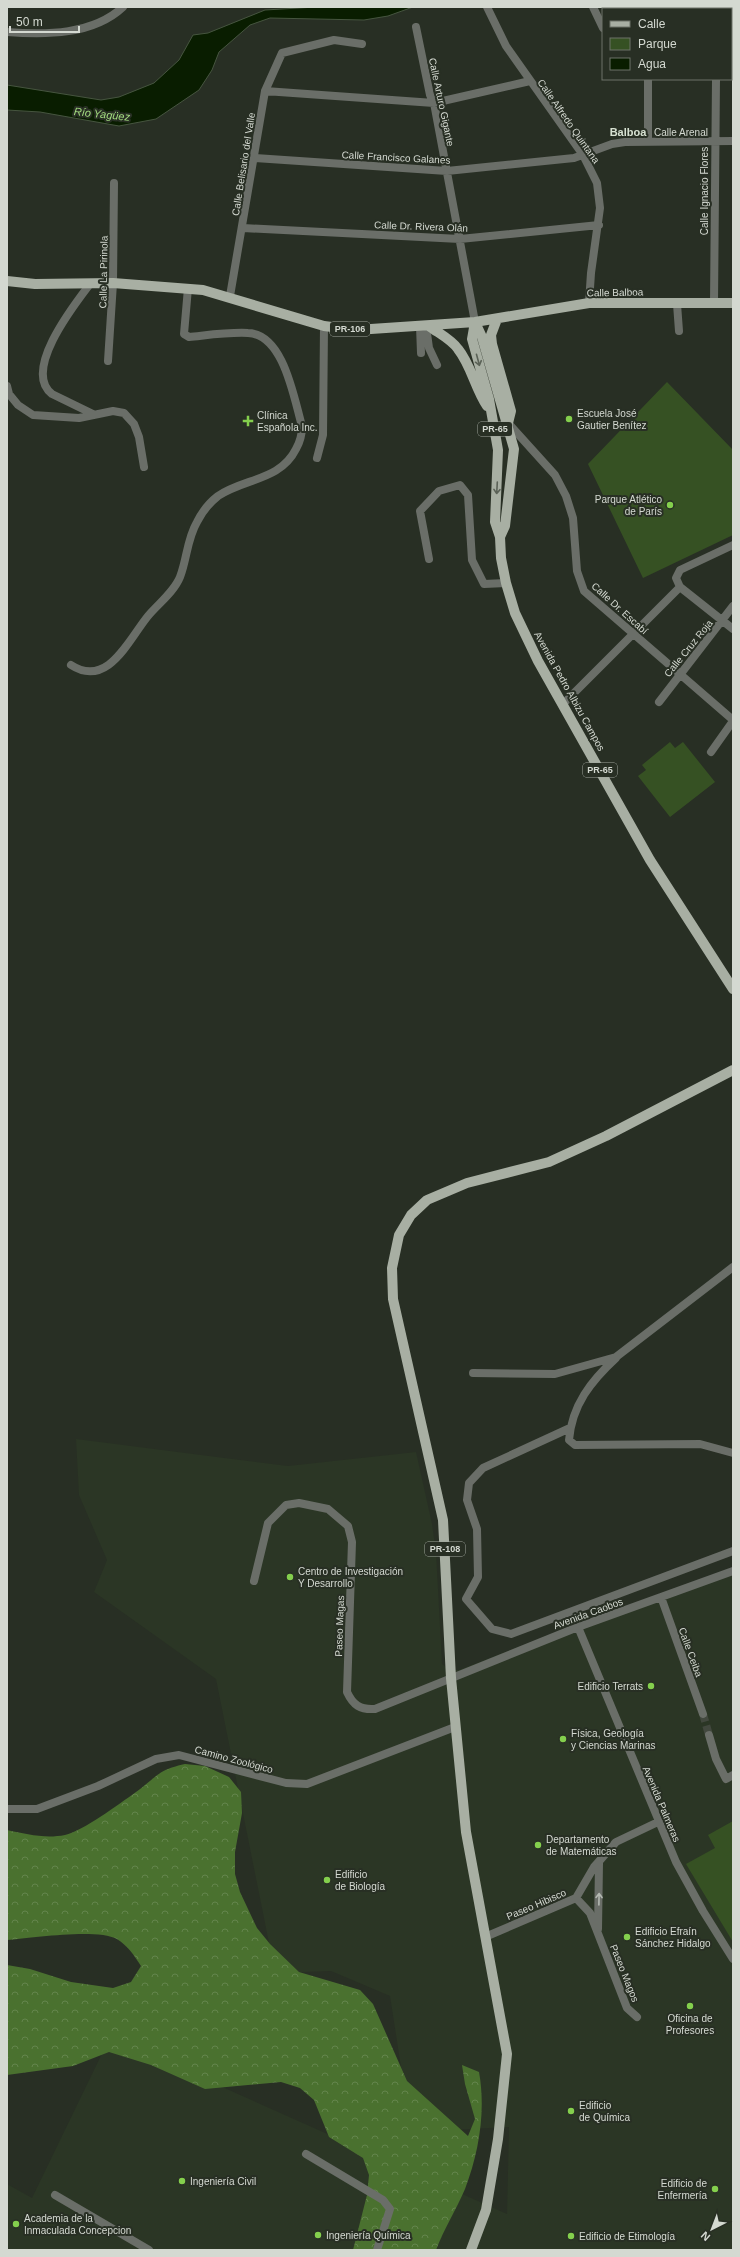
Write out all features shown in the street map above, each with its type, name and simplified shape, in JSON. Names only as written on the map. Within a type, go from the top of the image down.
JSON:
[{"type":"main road","name":"PR-106","points":[[7,281],[35,284],[113,283],[188,288],[230,296],[324,326],[356,330],[475,322]]},
{"type":"main road","name":"Calle Balboa","points":[[475,322],[589,303],[733,303]]},
{"type":"main road","points":[[497,319],[491,335],[511,411],[508,423]]},
{"type":"main road","name":"Avenida Pedro Albizu Campos","points":[[475,322],[482,337],[508,423],[514,449],[505,526],[500,537]]},
{"type":"main road","name":"Avenida Pedro Albizu Campos","points":[[475,322],[472,339],[492,412],[498,450],[495,522],[500,537],[501,558],[506,583],[515,613],[534,654],[650,860],[733,990]]},
{"type":"main road","points":[[425,326],[457,347],[464,356],[478,391],[492,412]]},
{"type":"main road","name":"PR-108","points":[[471,2250],[486,2210],[497,2146],[507,2054],[466,1832],[451,1678],[443,1520],[393,1299],[392,1268],[399,1235],[410,1215],[427,1200],[467,1183],[549,1162],[606,1136],[733,1070]]},
{"type":"street","points":[[7,32],[30,34],[63,32],[90,26],[107,19],[123,7]]},
{"type":"street","name":"Calle Alfredo Quintana","points":[[487,7],[506,46],[583,155],[597,183],[600,208],[599,225],[591,273],[589,303]]},
{"type":"street","points":[[593,7],[602,26]]},
{"type":"street","name":"Calle Arturo Gigante","points":[[416,27],[430,96],[434,103],[475,322]]},
{"type":"street","name":"Calle Belisario del Valle","points":[[230,296],[255,158],[265,91],[282,53],[334,40],[362,44]]},
{"type":"street","points":[[648,80],[648,142]]},
{"type":"street","name":"Calle Ignacio Flores","points":[[714,303],[716,80]]},
{"type":"street","points":[[265,91],[434,103],[530,81]]},
{"type":"street","name":"Calle Arenal","points":[[583,155],[612,144],[733,141]]},
{"type":"street","name":"Calle Francisco Galanes","points":[[255,158],[446,171],[574,158],[583,155]]},
{"type":"street","name":"Calle La Pirinola","points":[[108,361],[113,283],[114,183]]},
{"type":"street","name":"Calle Dr. Rivera Olán","points":[[243,228],[460,239],[599,225]]},
{"type":"street","points":[[90,284],[67,314],[47,352],[44,380],[47,390],[52,394],[93,414]]},
{"type":"street","points":[[71,665],[81,670],[92,671],[101,669],[115,660],[130,643],[147,618],[177,583],[191,532],[210,503],[231,489],[268,476],[282,468],[291,459],[300,439],[302,426],[284,367],[276,352],[263,338],[249,333],[189,337],[184,334],[188,288]]},
{"type":"street","points":[[677,304],[679,331]]},
{"type":"street","points":[[317,458],[323,435],[324,326]]},
{"type":"street","points":[[421,353],[425,326]]},
{"type":"street","points":[[425,326],[429,348],[438,365]]},
{"type":"street","points":[[7,386],[9,394],[18,405],[34,416],[79,418],[113,411],[124,413],[131,419],[139,437],[144,467]]},
{"type":"street","name":"Calle Dr. Escabí","points":[[508,423],[555,475],[566,496],[573,518],[577,571],[584,591],[733,720]]},
{"type":"street","points":[[429,559],[420,511],[439,491],[460,485],[468,495],[472,560],[484,584],[506,583]]},
{"type":"street","points":[[733,544],[680,570],[676,578],[680,587],[733,629]]},
{"type":"street","points":[[563,704],[680,587]]},
{"type":"street","name":"Calle Cruz Roja","points":[[659,702],[679,674],[723,621],[733,606]]},
{"type":"street","points":[[711,752],[733,720]]},
{"type":"street","points":[[733,1267],[616,1357],[579,1399],[570,1428],[570,1440],[575,1445],[700,1444],[733,1453]]},
{"type":"street","points":[[473,1373],[555,1374],[616,1357]]},
{"type":"street","points":[[570,1428],[483,1468],[469,1483],[467,1500],[477,1528],[478,1577],[466,1599],[492,1629],[511,1634],[733,1551]]},
{"type":"street","name":"Paseo Magas","points":[[254,1581],[268,1522],[286,1505],[299,1503],[328,1509],[348,1526],[352,1542],[347,1680],[347,1692],[351,1701],[358,1707],[375,1709],[451,1678]]},
{"type":"street","name":"Avenida Caobos","points":[[451,1678],[578,1627],[733,1571]]},
{"type":"street","name":"Calle Ceiba","points":[[661,1597],[703,1714]]},
{"type":"street","name":"Avenida Palmeras","points":[[578,1627],[658,1822],[676,1862],[703,1911],[733,1959]]},
{"type":"street","name":"Camino Zoológico","points":[[7,1809],[37,1809],[98,1786],[156,1759],[179,1755],[286,1783],[307,1784],[455,1727]]},
{"type":"street","points":[[709,1734],[716,1759],[726,1779],[733,1775]]},
{"type":"street","name":"Paseo Hibisco","points":[[485,1937],[576,1898],[594,1867],[616,1842],[658,1822]]},
{"type":"street","name":"Paseo Magos","points":[[598,1934],[599,1863]]},
{"type":"street","name":"Paseo Magos","points":[[576,1898],[590,1913],[627,2008],[637,2017]]},
{"type":"street","points":[[306,2154],[383,2200],[390,2209],[378,2250]]},
{"type":"street","points":[[56,2195],[149,2250]]},
{"type":"shaded area","points":[[76,1439],[288,1466],[416,1452],[432,1524],[436,1552],[442,1664],[450,1670],[459,1670],[577,1624],[733,1569],[733,2250],[7,2250],[7,2184],[32,2198],[110,2037],[507,2214],[509,2127],[411,2132],[390,1996],[331,1971],[275,1973],[216,1679],[94,1592],[107,1560],[79,1495]]},
{"type":"green space","name":"Parque Atlético de París","points":[[667,382],[733,450],[733,535],[643,578],[588,464]]},
{"type":"green space","points":[[670,742],[675,748],[683,742],[715,782],[670,817],[638,776],[646,770],[642,765]]},
{"type":"green space","points":[[185,1764],[205,1766],[229,1777],[241,1792],[242,1813],[235,1852],[235,1874],[240,1892],[257,1928],[270,1944],[299,1972],[360,1990],[373,2004],[407,2081],[468,2136],[475,2119],[465,2084],[462,2065],[479,2072],[482,2102],[480,2131],[474,2161],[465,2189],[436,2250],[353,2250],[367,2195],[369,2175],[363,2158],[329,2137],[314,2100],[300,2088],[281,2082],[205,2089],[151,2065],[109,2052],[73,2066],[7,2075],[7,1965],[30,1969],[71,1982],[113,1988],[131,1982],[141,1966],[133,1954],[124,1945],[117,1939],[108,1936],[80,1934],[7,1940],[7,1830],[43,1836],[65,1835],[91,1823],[168,1769]]},
{"type":"green space","points":[[733,1821],[733,1942],[686,1864],[715,1848],[708,1835]]},
{"type":"water","name":"Río Yagüez","points":[[316,7],[413,7],[388,16],[364,20],[270,18],[250,25],[219,52],[212,70],[199,90],[156,119],[119,126],[40,112],[7,110],[7,85],[101,100],[119,97],[154,83],[179,60],[193,35],[208,33],[265,10]]},
{"type":"tunnel","points":[[703,1714],[709,1735]]},
{"type":"place","name":"Escuela José Gautier Benítez","points":[[569,419]]},
{"type":"place","name":"Clínica Española Inc.","points":[[248,421]]},
{"type":"place","name":"Parque Atlético de París","points":[[670,505]]},
{"type":"place","name":"Centro de Investigación Y Desarrollo","points":[[290,1577]]},
{"type":"place","name":"Edificio Terrats","points":[[651,1686]]},
{"type":"place","name":"Física, Geología y Ciencias Marinas","points":[[563,1739]]},
{"type":"place","name":"Departamento de Matemáticas","points":[[538,1845]]},
{"type":"place","name":"Edificio de Biología","points":[[327,1880]]},
{"type":"place","name":"Edificio Efraín Sánchez Hidalgo","points":[[627,1937]]},
{"type":"place","name":"Oficina de Profesores","points":[[690,2006]]},
{"type":"place","name":"Edificio de Química","points":[[571,2111]]},
{"type":"place","name":"Ingeniería Civil","points":[[182,2181]]},
{"type":"place","name":"Edificio de Enfermería","points":[[715,2189]]},
{"type":"place","name":"Academia de la Inmaculada Concepcion","points":[[16,2224]]},
{"type":"place","name":"Ingeniería Química","points":[[318,2235]]},
{"type":"place","name":"Edificio de Etimología","points":[[571,2236]]},
{"type":"district","name":"Balboa","points":[[628,132]]}]
